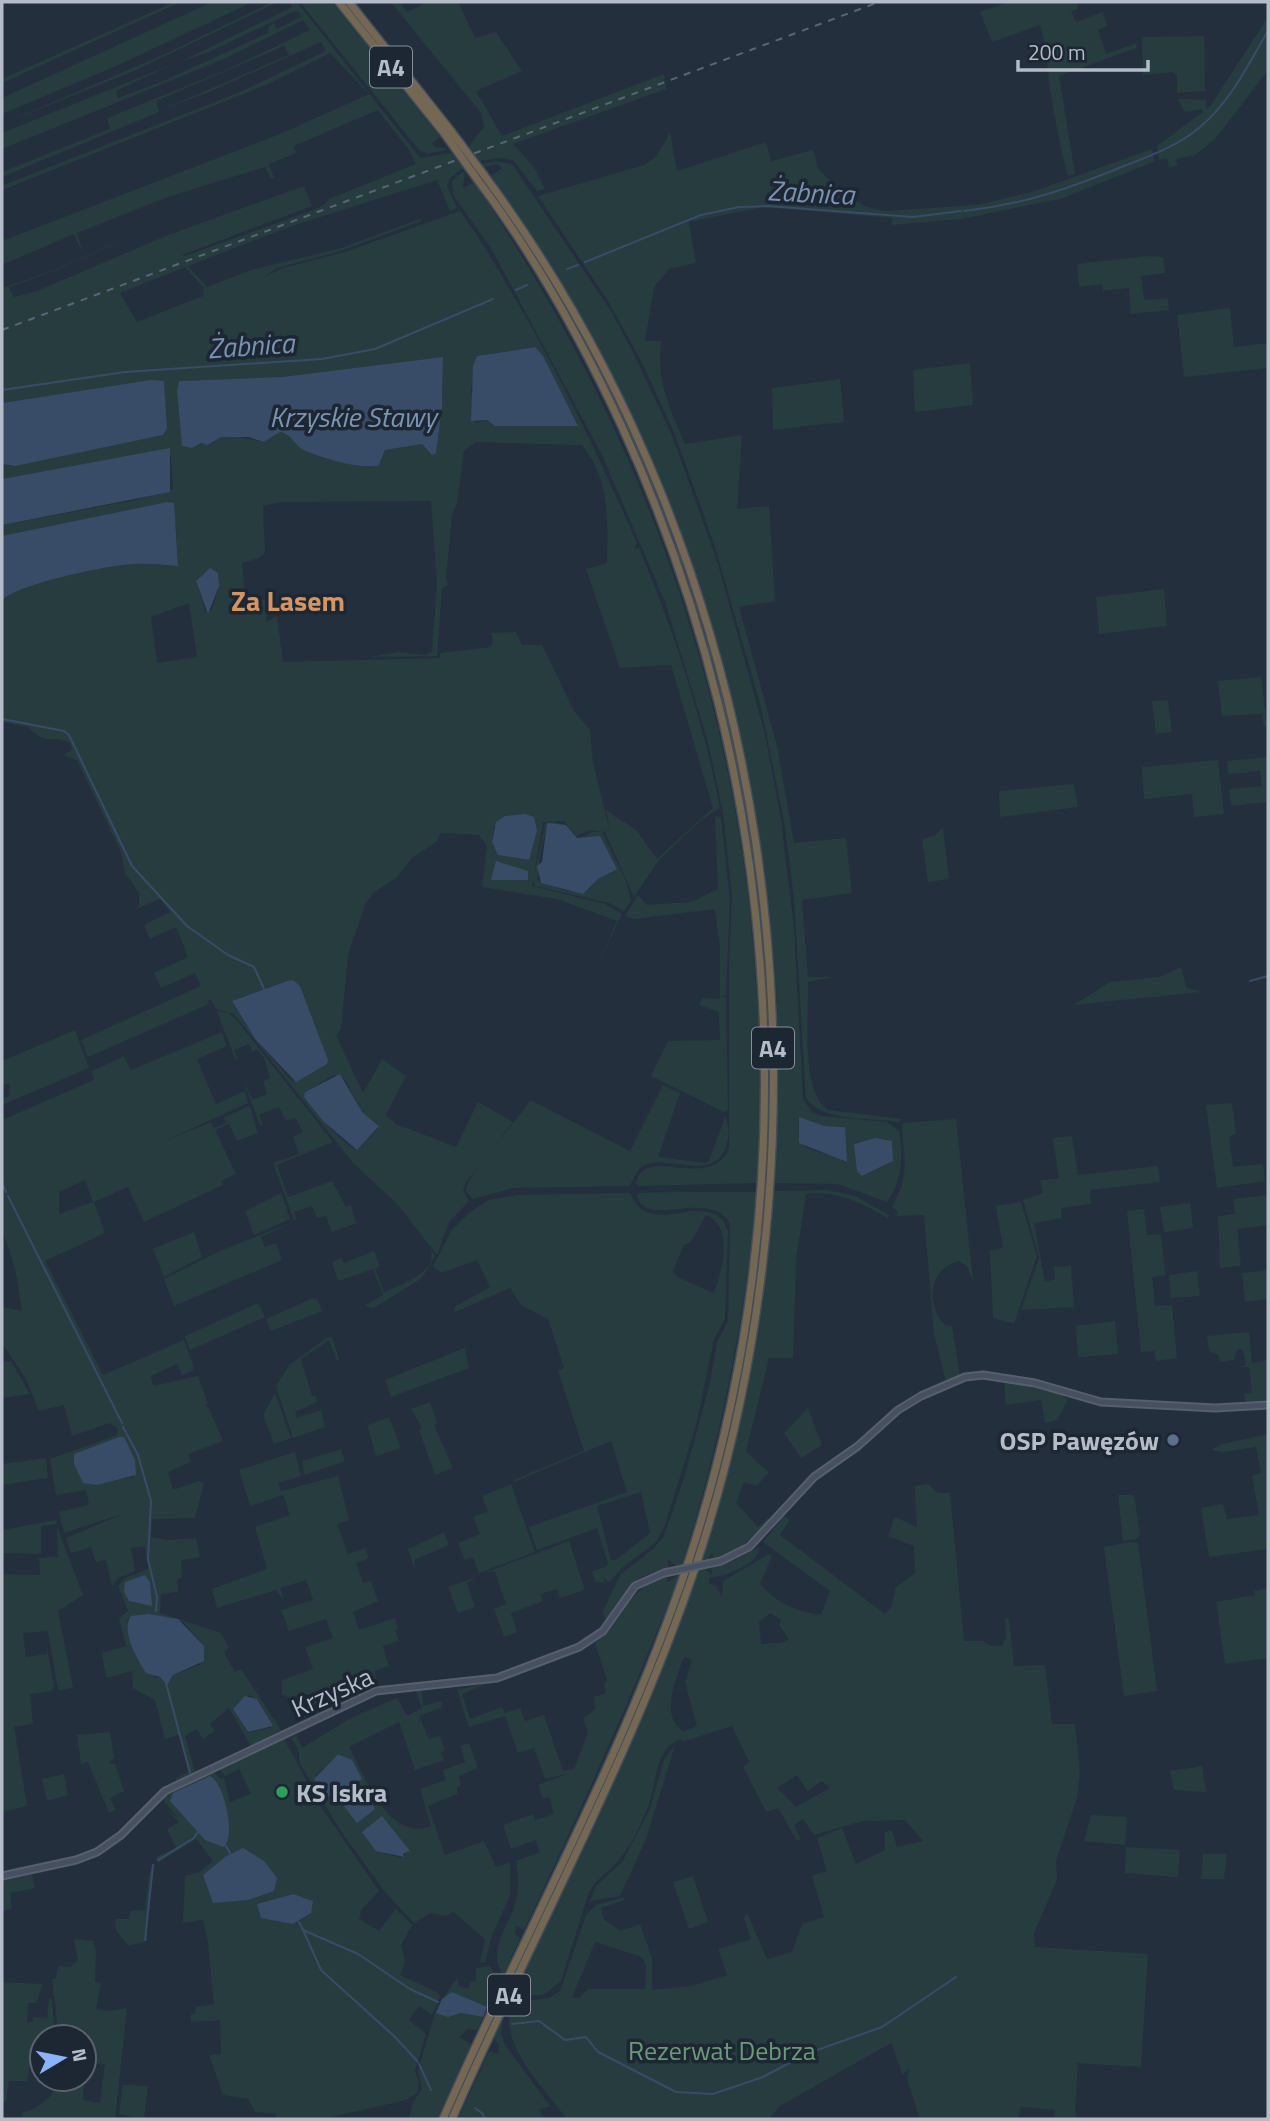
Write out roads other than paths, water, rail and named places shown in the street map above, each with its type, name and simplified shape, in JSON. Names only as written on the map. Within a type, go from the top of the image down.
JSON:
[{"type":"highway","name":"A4","points":[[338,2],[447,132]]},
{"type":"highway","name":"A4","points":[[349,2],[481,177],[552,277],[605,373],[654,481],[691,577],[723,685],[750,808],[764,908],[773,1019],[773,1131],[765,1248],[750,1347],[727,1458],[698,1559],[665,1651],[479,2049],[443,2119]]},
{"type":"highway","name":"A4","points":[[452,2119],[479,2049]]},
{"type":"street","name":"Krzyska","points":[[2,1876],[76,1860],[97,1852],[121,1835],[165,1791],[376,1691],[497,1678],[579,1647],[603,1631],[632,1589],[664,1573],[721,1561],[753,1544],[814,1477],[858,1446],[898,1410],[925,1394],[965,1377],[989,1376],[1035,1383],[1101,1402],[1215,1408],[1268,1405]]},
{"type":"water","points":[[535,347],[543,356],[578,426],[495,426],[487,420],[471,421],[473,366],[477,356]]},
{"type":"water","name":"Krzyskie Stawy","points":[[443,357],[442,407],[436,453],[432,455],[422,444],[385,450],[379,465],[353,465],[302,449],[280,432],[264,442],[248,437],[221,437],[208,445],[201,443],[192,448],[182,446],[177,391],[179,381],[282,377]]},
{"type":"water","points":[[151,380],[164,381],[167,429],[163,435],[15,466],[2,464],[2,403]]},
{"type":"water","points":[[170,448],[170,492],[2,525],[2,479]]},
{"type":"water","points":[[167,502],[174,503],[178,566],[139,564],[105,568],[44,582],[2,600],[2,536]]},
{"type":"water","points":[[210,568],[218,573],[219,586],[208,614],[196,581]]},
{"type":"water","points":[[525,814],[534,817],[537,831],[529,860],[498,855],[492,842],[496,822],[505,816]]},
{"type":"water","points":[[547,823],[566,825],[577,838],[600,836],[617,869],[598,879],[583,894],[541,883],[537,866],[542,862]]},
{"type":"water","points":[[496,861],[528,871],[528,880],[491,880]]},
{"type":"water","points":[[293,980],[300,986],[328,1060],[327,1064],[296,1082],[256,1040],[232,1001]]},
{"type":"water","points":[[340,1074],[362,1112],[379,1126],[357,1150],[323,1121],[304,1097],[305,1092]]},
{"type":"water","points":[[799,1117],[824,1126],[845,1127],[847,1162],[799,1143]]},
{"type":"water","points":[[876,1138],[892,1141],[893,1161],[862,1176],[857,1171],[854,1144]]},
{"type":"water","points":[[124,1437],[135,1460],[136,1475],[97,1485],[83,1483],[74,1464],[74,1454]]},
{"type":"water","points":[[145,1575],[150,1582],[152,1606],[129,1601],[124,1592],[125,1582]]},
{"type":"water","points":[[148,1614],[178,1619],[204,1646],[204,1661],[173,1675],[167,1685],[160,1677],[146,1673],[129,1637],[128,1622],[131,1616]]},
{"type":"water","points":[[245,1696],[257,1699],[273,1726],[248,1732],[233,1709]]},
{"type":"water","points":[[338,1754],[352,1760],[362,1779],[330,1798],[314,1779]]},
{"type":"water","points":[[210,1776],[220,1788],[227,1810],[229,1833],[223,1847],[205,1840],[170,1801],[173,1793]]},
{"type":"water","points":[[363,1785],[375,1809],[357,1823],[339,1800]]},
{"type":"water","points":[[382,1816],[410,1851],[403,1854],[404,1857],[376,1851],[362,1832]]},
{"type":"water","points":[[243,1848],[264,1861],[277,1878],[274,1891],[248,1900],[213,1903],[203,1875],[225,1857]]},
{"type":"water","points":[[293,1894],[313,1901],[311,1913],[293,1924],[261,1918],[257,1904]]},
{"type":"water","points":[[452,1992],[487,2007],[483,2017],[461,2013],[448,2017],[436,2013],[442,1999]]},
{"type":"waterway","name":"Żabnica","points":[[964,211],[1027,200],[1065,188],[1154,154],[1182,140],[1221,106],[1268,31]]},
{"type":"waterway","name":"Żabnica","points":[[585,262],[701,215],[739,207],[768,206],[913,217],[961,211]]},
{"type":"waterway","name":"Żabnica","points":[[567,269],[578,265]]},
{"type":"waterway","name":"Żabnica","points":[[516,290],[527,285]]},
{"type":"waterway","name":"Żabnica","points":[[2,390],[125,372],[322,359],[375,349],[493,299]]},
{"type":"waterway","points":[[2,719],[64,731],[69,735],[132,866],[187,926],[228,955],[254,967],[264,989]]},
{"type":"waterway","points":[[1250,981],[1268,976]]},
{"type":"waterway","points":[[2,1183],[6,1192]]},
{"type":"waterway","points":[[8,1196],[122,1423]]},
{"type":"waterway","points":[[123,1427],[138,1455],[151,1501],[148,1559],[157,1597],[156,1611]]},
{"type":"waterway","points":[[166,1683],[190,1773]]},
{"type":"waterway","points":[[158,1860],[194,1838],[197,1833]]},
{"type":"waterway","points":[[224,1843],[230,1853]]},
{"type":"waterway","points":[[145,1940],[153,1865]]},
{"type":"waterway","points":[[299,1922],[303,1930],[358,1954],[410,1989],[438,2002]]},
{"type":"waterway","points":[[303,1930],[321,1970],[395,2037],[418,2062]]},
{"type":"waterway","points":[[512,2024],[539,2021],[565,2040],[586,2037],[598,2052],[676,2092],[713,2094],[763,2077],[806,2054],[882,2027],[956,1977]]},
{"type":"waterway","points":[[419,2064],[431,2090]]},
{"type":"waterway","points":[[475,2108],[483,2114],[484,2119]]},
{"type":"railway","points":[[2,330],[879,2]]},
{"type":"place","name":"OSP Pawęzów","points":[[1173,1440]]},
{"type":"place","name":"KS Iskra","points":[[282,1792]]},
{"type":"district","name":"Za Lasem","points":[[288,600]]},
{"type":"park label","name":"Rezerwat Debrza","points":[[722,2050]]}]
